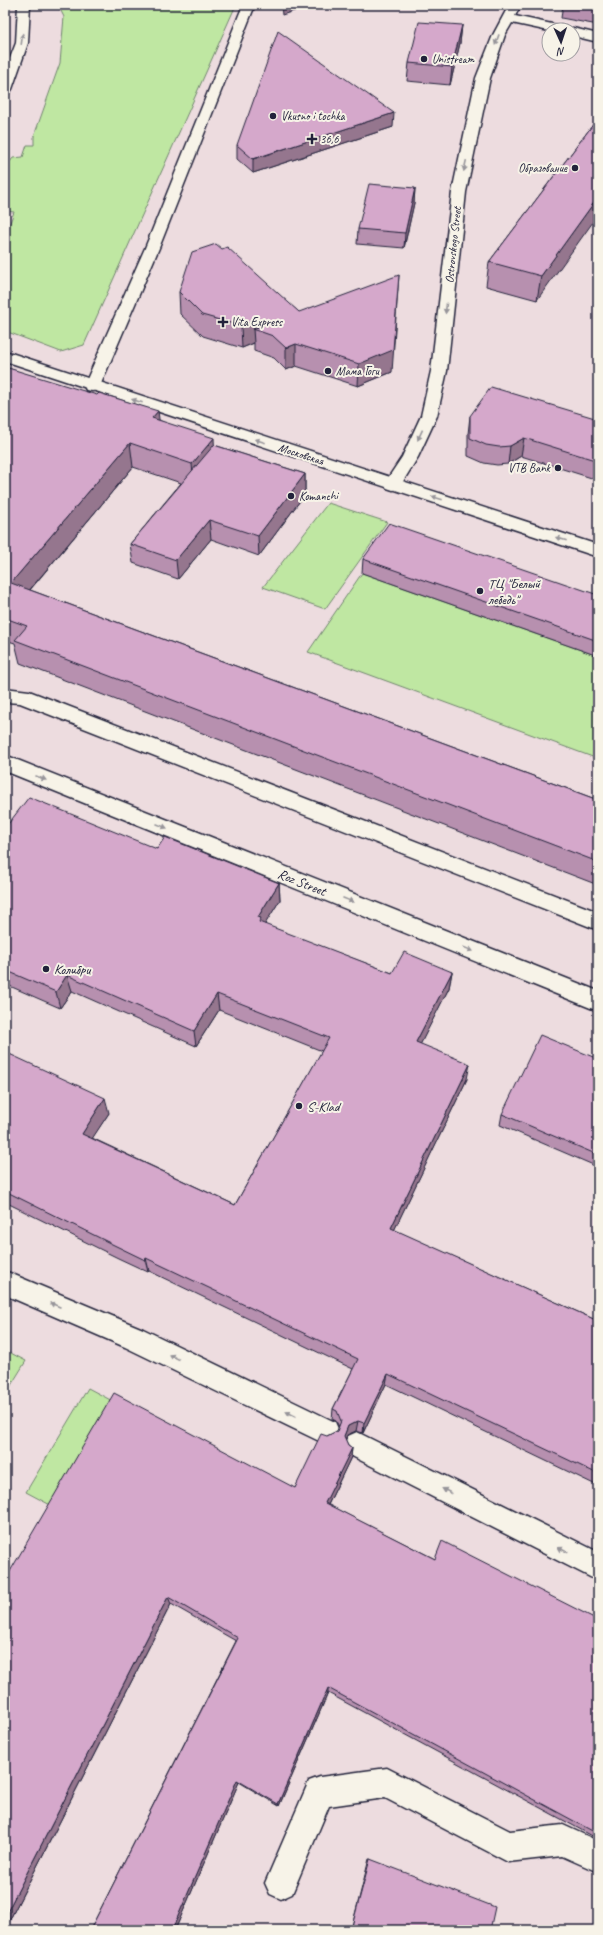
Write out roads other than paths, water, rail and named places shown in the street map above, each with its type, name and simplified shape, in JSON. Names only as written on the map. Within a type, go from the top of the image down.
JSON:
[{"type":"street","points":[[5,89],[22,43],[24,5]]},
{"type":"street","points":[[92,386],[152,248],[249,5]]},
{"type":"street","name":"Ostrovskogo Street","points":[[393,484],[410,457],[429,416],[439,371],[459,192],[484,78],[499,35],[515,5]]},
{"type":"street","points":[[507,18],[541,25]]},
{"type":"street","points":[[581,34],[598,38]]},
{"type":"street","name":"Московская","points":[[5,356],[92,386],[598,551]]},
{"type":"street","points":[[5,695],[22,696],[598,921]]},
{"type":"street","name":"Roz Street","points":[[5,763],[598,1001]]},
{"type":"street","points":[[8,1289],[134,1338],[326,1431]]},
{"type":"street","points":[[357,1445],[598,1567]]},
{"type":"street","points":[[281,1883],[320,1792],[387,1783],[508,1847],[563,1840],[598,1857]]},
{"type":"place","name":"Unistream","points":[[424,59]]},
{"type":"place","name":"Vkusno i tochka","points":[[273,116]]},
{"type":"place","name":"36,6","points":[[312,139]]},
{"type":"place","name":"Образование","points":[[575,168]]},
{"type":"place","name":"Vita Express","points":[[223,322]]},
{"type":"place","name":"Мама Гоги","points":[[328,371]]},
{"type":"place","name":"VTB Bank","points":[[558,468]]},
{"type":"place","name":"Komanchi","points":[[291,496]]},
{"type":"place","name":"ТЦ \"Белый лебедь\"","points":[[480,591]]},
{"type":"place","name":"Колибри","points":[[46,969]]},
{"type":"place","name":"S-Klad","points":[[299,1106]]}]
